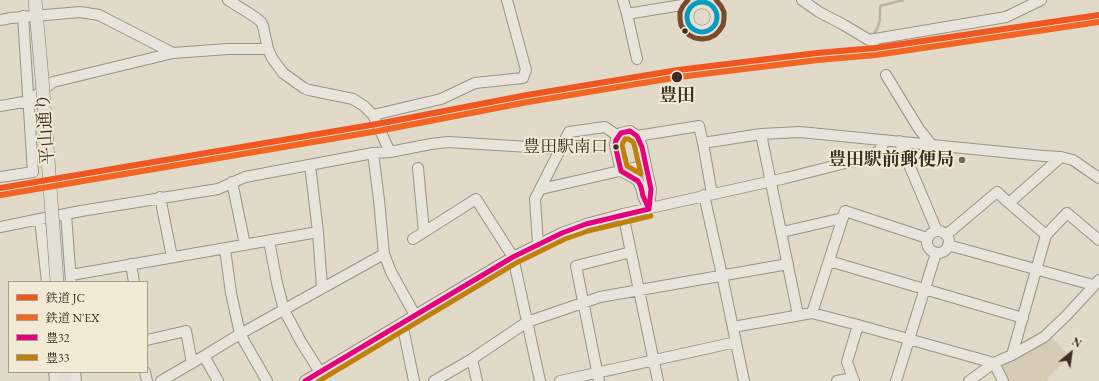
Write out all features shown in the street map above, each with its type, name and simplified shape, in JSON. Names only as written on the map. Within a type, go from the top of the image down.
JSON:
[{"type":"main road","name":"平山通り","points":[[35,0],[29,16],[42,78],[57,281]]},
{"type":"street","points":[[228,0],[255,17],[260,22],[263,26],[268,49],[272,58],[283,73],[304,88],[353,99],[364,106],[373,115],[390,152]]},
{"type":"street","points":[[373,115],[441,99],[475,83],[523,78],[526,70],[507,0]]},
{"type":"street","points":[[624,0],[637,59]]},
{"type":"street","points":[[802,0],[819,12],[869,40],[880,43]]},
{"type":"street","points":[[1017,0],[1021,10]]},
{"type":"street","points":[[869,40],[1006,17],[1041,0]]},
{"type":"street","points":[[627,14],[704,1]]},
{"type":"street","points":[[0,20],[80,12],[99,15],[173,53]]},
{"type":"street","points":[[0,177],[33,172],[29,101],[29,16]]},
{"type":"street","points":[[0,106],[29,101],[53,82],[173,53],[228,49],[268,49]]},
{"type":"street","points":[[886,75],[919,128],[931,144]]},
{"type":"street","points":[[637,136],[699,126],[703,143],[708,195],[722,275],[744,381]]},
{"type":"street","points":[[538,244],[535,199],[569,132],[605,128],[618,136]]},
{"type":"street","points":[[630,131],[637,136],[640,141],[651,189],[649,208],[638,181],[622,171],[615,145],[616,140],[621,133],[630,131]]},
{"type":"street","points":[[703,143],[761,134],[800,132],[1044,156],[1061,156],[1073,160],[1098,175]]},
{"type":"street","points":[[761,134],[798,316]]},
{"type":"street","points":[[305,381],[513,257],[562,233],[580,226],[623,214],[786,178],[870,157],[879,151],[885,141]]},
{"type":"street","points":[[899,141],[944,237],[947,248],[942,252],[936,253],[930,251],[926,242],[931,233],[944,237],[1036,269],[1096,282],[1067,315],[1044,337],[1012,355],[994,363],[969,381]]},
{"type":"street","points":[[0,227],[160,197],[218,189],[245,177],[373,152],[390,152],[448,142],[561,149]]},
{"type":"street","points":[[373,152],[384,254],[391,272],[416,315]]},
{"type":"street","points":[[1009,203],[1061,156]]},
{"type":"street","points":[[310,165],[318,232],[322,288]]},
{"type":"street","points":[[541,189],[646,165]]},
{"type":"street","points":[[418,168],[424,232]]},
{"type":"street","points":[[232,182],[244,245]]},
{"type":"street","points":[[944,237],[997,192],[1046,235]]},
{"type":"street","points":[[160,197],[172,257]]},
{"type":"street","points":[[414,239],[476,200],[513,257],[540,381]]},
{"type":"street","points":[[812,313],[845,211],[927,238]]},
{"type":"street","points":[[1012,355],[1046,235],[1067,213],[1099,240]]},
{"type":"street","points":[[66,214],[71,278],[131,264],[318,232]]},
{"type":"street","points":[[623,214],[658,381]]},
{"type":"street","points":[[782,232],[843,218]]},
{"type":"street","points":[[40,220],[47,281]]},
{"type":"street","points":[[269,241],[284,310],[301,342],[320,372]]},
{"type":"street","points":[[225,249],[231,293],[240,334],[268,381]]},
{"type":"street","points":[[598,377],[576,266],[631,252]]},
{"type":"street","points":[[896,381],[936,253]]},
{"type":"street","points":[[161,381],[240,334],[384,254]]},
{"type":"street","points":[[829,260],[1023,318]]},
{"type":"street","points":[[131,264],[134,281]]},
{"type":"street","points":[[434,381],[472,359],[528,322],[600,297],[788,264]]},
{"type":"street","points":[[733,327],[812,313],[994,363],[1003,381]]},
{"type":"street","points":[[402,323],[414,381]]},
{"type":"street","points":[[837,381],[854,379],[848,362],[858,325]]},
{"type":"street","points":[[148,340],[186,332],[192,363]]},
{"type":"street","points":[[560,381],[598,377],[654,360],[736,342]]},
{"type":"street","points":[[204,356],[218,381]]},
{"type":"street","points":[[472,359],[477,381]]},
{"type":"shaded area","points":[[1052,338],[1070,356],[1047,381],[1006,381],[1001,367]]},
{"type":"waterway","points":[[873,35],[880,20],[880,6],[903,0]]},
{"type":"rail line","name":"JC","points":[[0,188],[377,124],[527,95],[678,70],[817,53],[875,48],[1099,15]]},
{"type":"rail line","name":"N'EX","points":[[1,195],[378,131],[528,102],[679,77],[818,60],[876,55],[1099,22]]},
{"type":"transit line","points":[[688,0],[680,12],[681,25],[689,35],[702,39],[715,35],[723,25],[724,12],[716,0]]},
{"type":"transit line","points":[[702,2],[713,6],[717,17],[713,28],[702,32],[691,28],[687,17],[691,6],[702,2]]},
{"type":"transit line","name":"豊32","points":[[630,131],[637,136],[642,147],[651,189],[649,209],[638,181],[621,171],[615,145],[616,140],[621,133],[630,131]]},
{"type":"transit line","name":"豊33","points":[[625,139],[632,141],[634,144],[641,174],[627,166],[622,145],[625,139]]},
{"type":"transit line","name":"豊32","points":[[305,381],[513,257],[562,233],[586,224],[649,209]]},
{"type":"transit line","name":"豊33","points":[[319,381],[516,263],[565,239],[588,231],[651,216]]},
{"type":"place","name":"豊田","points":[[677,77]]},
{"type":"place","name":"豊田駅南口","points":[[616,147]]},
{"type":"place","name":"豊田駅前郵便局","points":[[962,160]]}]
